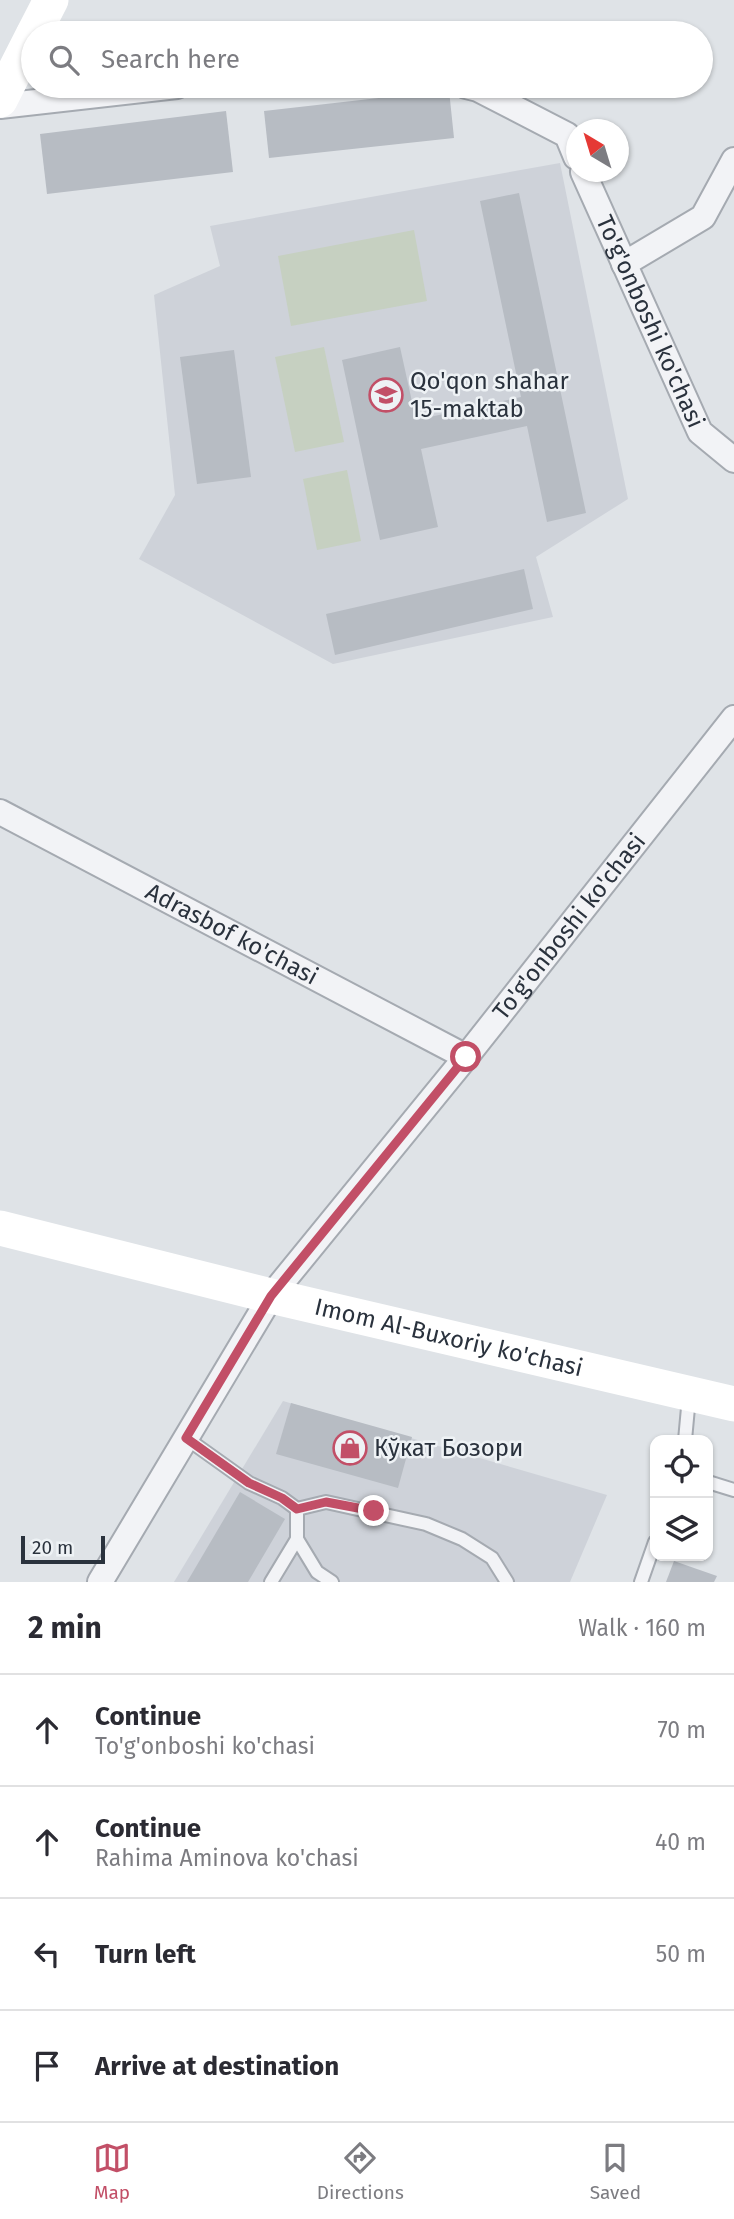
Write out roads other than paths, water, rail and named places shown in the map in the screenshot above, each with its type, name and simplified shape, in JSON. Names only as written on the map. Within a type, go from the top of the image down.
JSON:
[{"type":"main road","points":[[40,21],[51,0]]},
{"type":"main road","points":[[0,100],[21,59]]},
{"type":"main road","name":"Imom Al-Buxoriy ko'chasi","points":[[0,1228],[271,1296],[734,1404]]},
{"type":"street","points":[[0,106],[71,98]]},
{"type":"street","points":[[495,98],[566,135]]},
{"type":"street","points":[[624,264],[703,217],[734,160]]},
{"type":"street","name":"To'g'onboshi ko'chasi","points":[[587,182],[700,432],[734,460]]},
{"type":"street","name":"To'g'onboshi ko'chasi","points":[[100,1582],[271,1296],[466,1057],[734,719]]},
{"type":"street","name":"Adrasbof ko'chasi","points":[[0,812],[466,1057]]},
{"type":"lane","points":[[685,1435],[689,1393]]},
{"type":"lane","points":[[186,1438],[249,1483],[282,1498],[297,1509],[326,1502],[426,1524],[462,1539],[492,1558],[507,1582]]},
{"type":"lane","points":[[713,1484],[734,1490]]},
{"type":"lane","points":[[297,1509],[297,1539],[317,1573],[332,1582]]},
{"type":"lane","points":[[271,1582],[297,1539]]},
{"type":"lane","points":[[641,1582],[650,1556]]},
{"type":"place","name":"Qo'qon shahar 15-maktab","points":[[386,395]]},
{"type":"place","name":"Кўкат Бозори","points":[[350,1448]]}]
